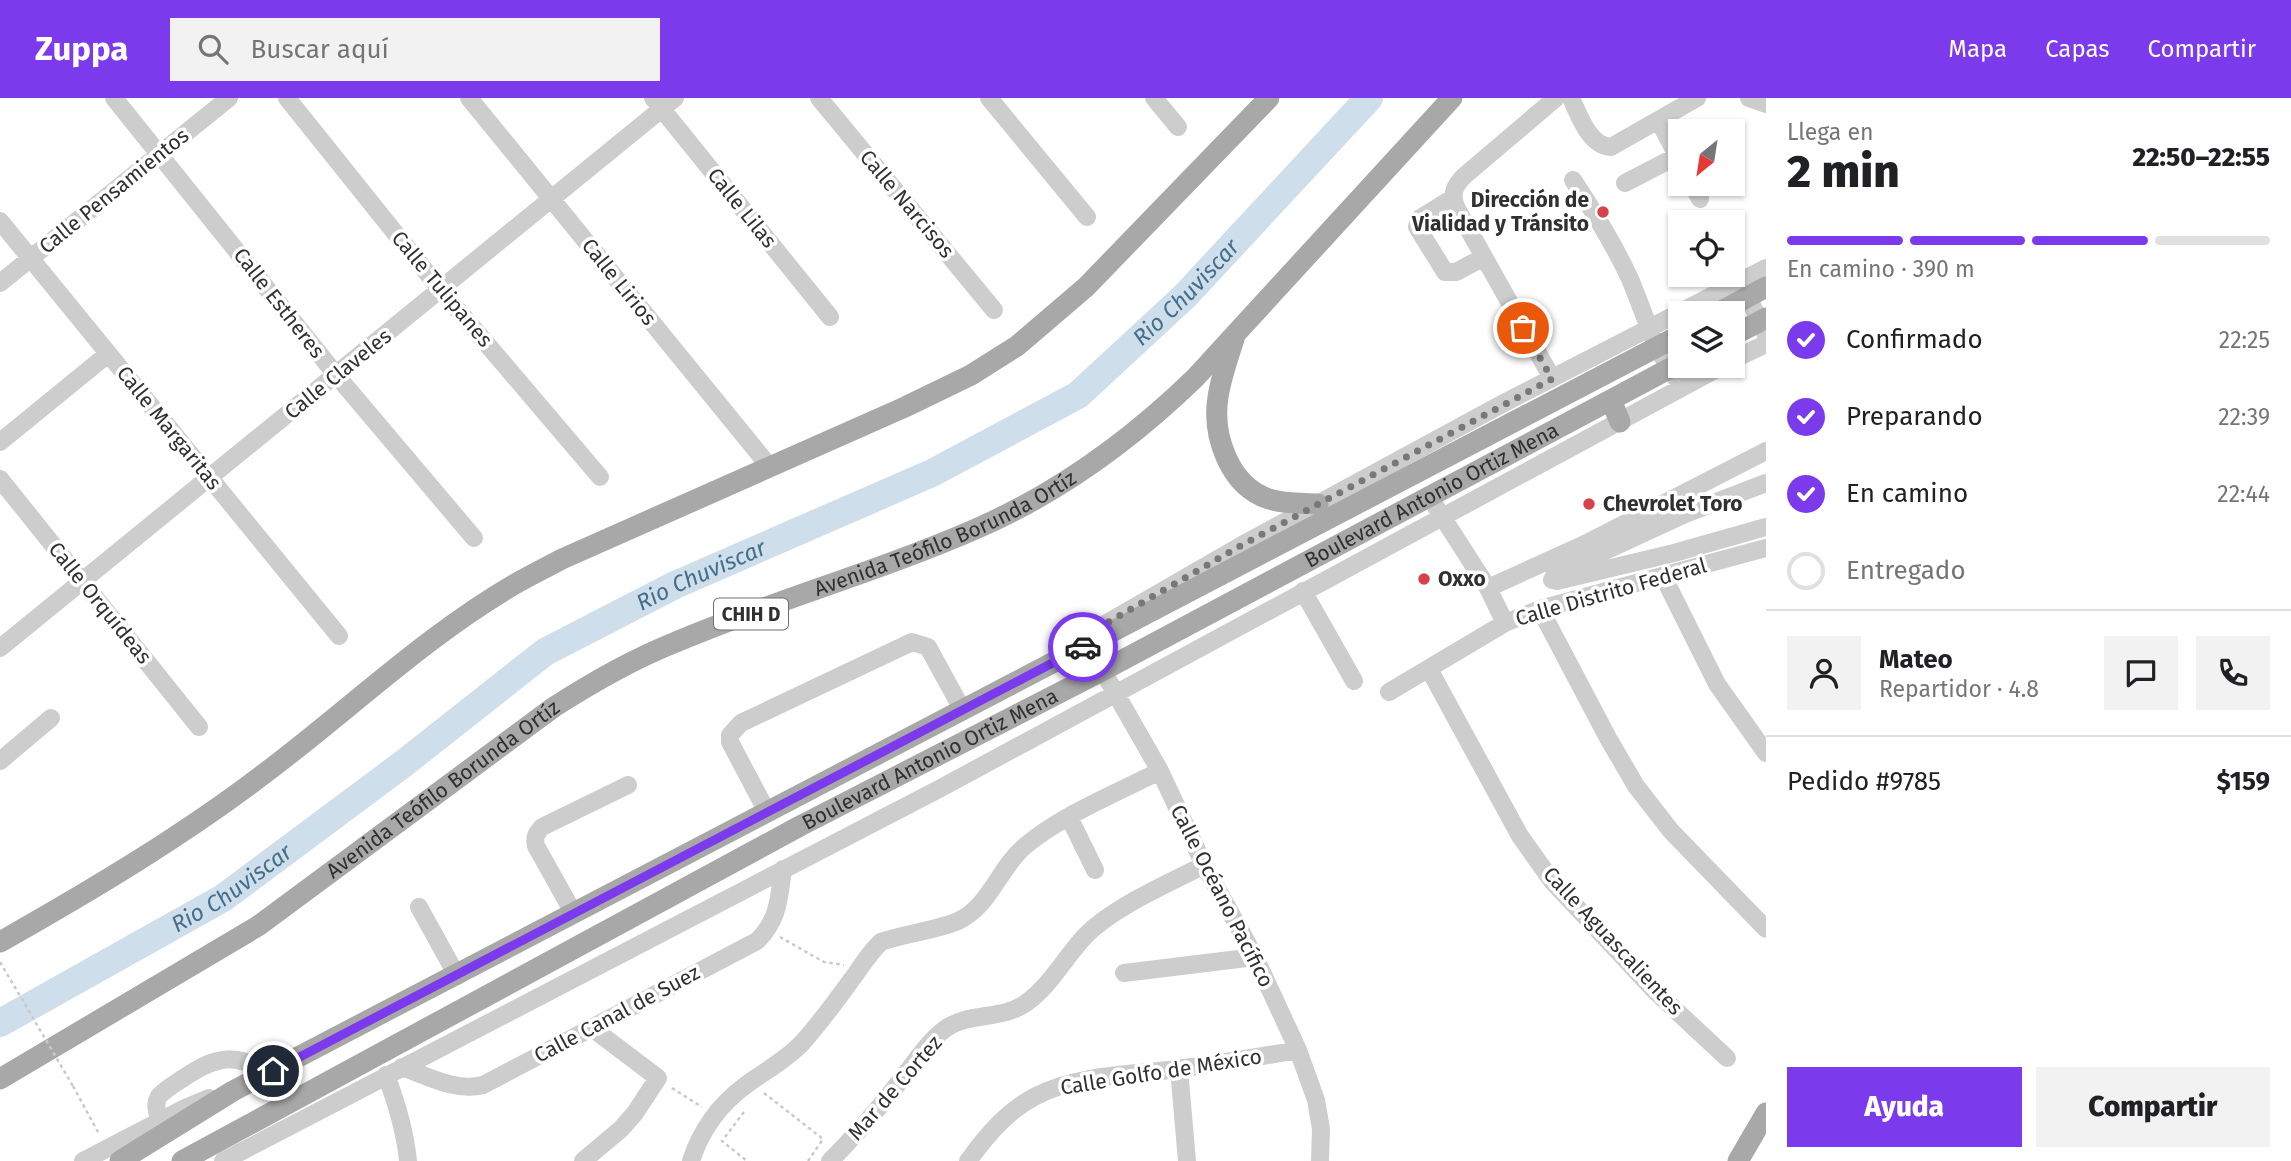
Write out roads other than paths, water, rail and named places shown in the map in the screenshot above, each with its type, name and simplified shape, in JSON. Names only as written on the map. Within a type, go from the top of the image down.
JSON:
[{"type":"main road","points":[[0,942],[207,815],[267,772],[419,651],[515,584],[562,559],[916,402],[971,375],[1017,346],[1086,287],[1269,98]]},
{"type":"main road","name":"Avenida Teófilo Borunda Ortíz","points":[[0,1079],[258,926],[554,707],[604,676],[675,642],[980,527],[1082,472],[1156,416],[1195,378],[1452,98]]},
{"type":"main road","points":[[1734,301],[1752,288]]},
{"type":"main road","points":[[1745,332],[1764,325]]},
{"type":"main road","points":[[1236,333],[1217,400],[1218,427],[1226,460],[1245,486],[1268,499],[1318,504]]},
{"type":"main road","name":"Boulevard Antonio Ortiz Mena","points":[[114,1155],[1668,342]]},
{"type":"main road","name":"Boulevard Antonio Ortiz Mena","points":[[182,1161],[800,826],[1102,671],[1437,507],[1493,476],[1611,400],[1668,370]]},
{"type":"main road","points":[[1611,400],[1620,422]]},
{"type":"main road","points":[[1738,1161],[1766,1113]]},
{"type":"street","name":"Calle Estheres","points":[[114,98],[337,376],[474,538]]},
{"type":"street","name":"Calle Pensamientos","points":[[0,283],[229,98]]},
{"type":"street","name":"Calle Tulipanes","points":[[288,98],[440,289],[600,477]]},
{"type":"street","name":"Calle Lirios","points":[[469,98],[769,466]]},
{"type":"street","name":"Calle Narcisos","points":[[819,98],[994,310]]},
{"type":"street","points":[[989,98],[1087,217]]},
{"type":"street","points":[[1154,98],[1178,127]]},
{"type":"street","points":[[1552,379],[1452,198],[1463,177],[1556,98]]},
{"type":"street","points":[[1571,98],[1593,139],[1598,145],[1605,147],[1619,144],[1698,98]]},
{"type":"street","points":[[1749,98],[1766,104]]},
{"type":"street","name":"Calle Claveles","points":[[0,648],[552,200],[663,102]]},
{"type":"street","name":"Calle Lilas","points":[[663,102],[830,317]]},
{"type":"street","points":[[1659,121],[1668,138]]},
{"type":"street","points":[[1625,183],[1668,163]]},
{"type":"street","points":[[1573,180],[1598,218],[1622,263],[1658,348],[1668,359]]},
{"type":"street","points":[[1452,198],[1419,219],[1417,227],[1445,272],[1456,272],[1484,257]]},
{"type":"street","name":"Calle Margaritas","points":[[0,221],[339,636]]},
{"type":"street","points":[[1088,645],[1093,633],[1105,624],[1318,504],[1650,327],[1752,288],[1766,268]]},
{"type":"street","points":[[1752,288],[1764,325]]},
{"type":"street","points":[[1745,354],[1766,344]]},
{"type":"street","points":[[0,442],[108,354]]},
{"type":"street","points":[[1680,378],[1683,387]]},
{"type":"street","name":"Boulevard Antonio Ortiz Mena","points":[[1493,476],[1620,422],[1699,378]]},
{"type":"street","points":[[1488,588],[1534,569],[1766,451]]},
{"type":"street","points":[[1726,472],[1737,494]]},
{"type":"street","name":"Calle Orquídeas","points":[[0,479],[199,727]]},
{"type":"street","points":[[1766,483],[1685,514],[1555,574],[1552,580],[1662,556],[1766,527]]},
{"type":"street","points":[[1437,507],[1488,588],[1505,623]]},
{"type":"street","name":"Boulevard Antonio Ortiz Mena","points":[[223,1161],[1115,694],[1303,591],[1437,507]]},
{"type":"street","name":"Calle Distrito Federal","points":[[1389,692],[1505,623],[1540,609],[1766,548]]},
{"type":"street","points":[[1663,576],[1717,684],[1766,753]]},
{"type":"street","points":[[1303,591],[1354,681]]},
{"type":"street","points":[[1540,609],[1636,786],[1671,831],[1766,929]]},
{"type":"street","points":[[767,813],[730,742],[730,735],[741,723],[912,642],[928,647],[963,711]]},
{"type":"street","name":"Calle Océano Pacífico","points":[[1088,645],[1160,771],[1205,865],[1255,957],[1298,1051],[1316,1100],[1321,1129],[1320,1161]]},
{"type":"street","name":"Calle Aguascalientes","points":[[1429,669],[1520,836],[1552,881],[1655,991],[1727,1058]]},
{"type":"street","points":[[0,761],[51,718]]},
{"type":"street","points":[[691,1161],[714,1114],[745,1085],[787,1057],[801,1044],[872,950],[881,942],[957,921],[972,912],[986,897],[1005,867],[1021,849],[1042,833],[1160,771]]},
{"type":"street","points":[[574,914],[534,839],[542,827],[628,785]]},
{"type":"street","points":[[1069,817],[1095,870]]},
{"type":"street","name":"Mar de Cortez","points":[[830,1161],[875,1113],[929,1045],[946,1028],[965,1020],[1004,1012],[1025,1004],[1044,986],[1087,934],[1110,916],[1205,865]]},
{"type":"street","name":"Calle Canal de Suez","points":[[394,1071],[455,1086],[471,1088],[483,1085],[757,941],[768,930],[776,910],[783,869]]},
{"type":"street","points":[[419,907],[457,976]]},
{"type":"street","points":[[1124,973],[1255,957]]},
{"type":"street","points":[[583,1161],[621,1129],[658,1078],[592,1028]]},
{"type":"street","name":"Calle Golfo de México","points":[[968,1161],[998,1124],[1017,1107],[1038,1094],[1073,1083],[1298,1051]]},
{"type":"street","points":[[160,1121],[156,1109],[159,1096],[213,1061],[235,1059],[273,1071]]},
{"type":"street","points":[[1179,1069],[1187,1161]]},
{"type":"street","points":[[394,1071],[408,1161]]},
{"type":"street","points":[[83,1161],[114,1155],[160,1121],[199,1101],[233,1091]]},
{"type":"waterway","name":"Rio Chuviscar","points":[[0,1023],[223,898],[403,764],[545,652],[675,585],[932,473],[1078,395],[1185,296],[1369,98]]},
{"type":"place","name":"Dirección de Vialidad y Tránsito","points":[[1603,212]]},
{"type":"place","name":"Chevrolet Toro","points":[[1589,504]]},
{"type":"place","name":"Oxxo","points":[[1424,579]]}]
